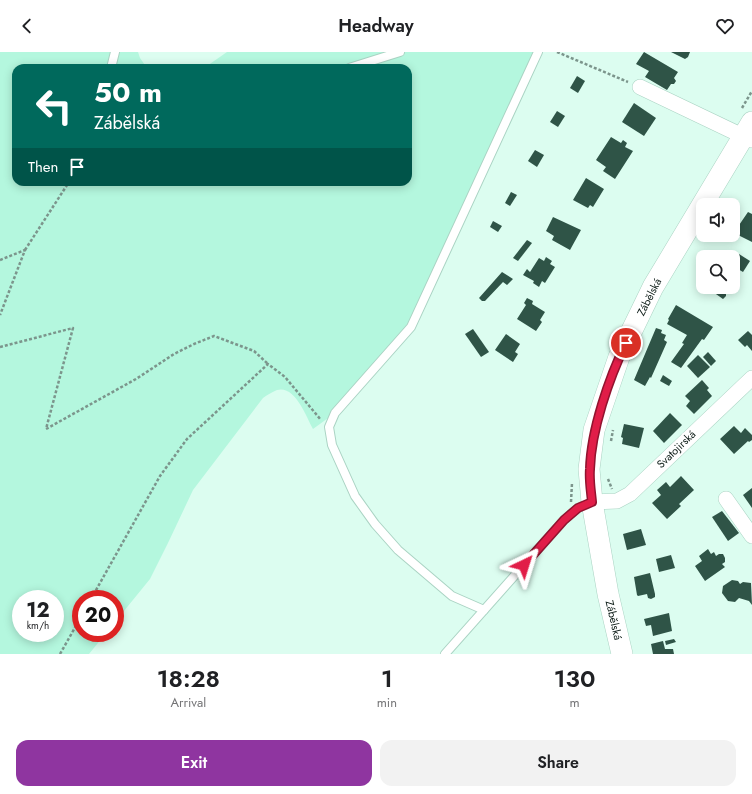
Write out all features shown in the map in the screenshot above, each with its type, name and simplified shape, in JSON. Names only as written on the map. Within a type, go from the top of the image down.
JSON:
[{"type":"main road","name":"Zábělská","points":[[622,654],[608,594],[592,502],[590,469],[594,430],[619,357],[653,287],[749,133]]},
{"type":"street","points":[[640,87],[749,133]]},
{"type":"street","name":"Svatojirská","points":[[592,502],[617,501],[630,494],[752,378]]},
{"type":"street","points":[[726,499],[752,536]]},
{"type":"lane","points":[[112,64],[114,52]]},
{"type":"lane","points":[[362,64],[400,52]]},
{"type":"lane","points":[[484,610],[452,596],[398,550],[375,524],[355,496],[332,445],[329,427],[335,413],[411,327],[538,52]]},
{"type":"lane","points":[[445,654],[564,520],[578,508],[592,502]]},
{"type":"path","points":[[557,52],[640,87]]},
{"type":"path","points":[[0,315],[26,250],[66,186]]},
{"type":"path","points":[[0,260],[26,250]]},
{"type":"path","points":[[0,347],[73,328],[46,429],[136,379],[174,354],[214,336],[254,351],[285,377],[316,416],[329,427]]},
{"type":"path","points":[[96,590],[160,476],[187,439],[268,364]]},
{"type":"path","points":[[610,443],[613,429]]},
{"type":"path","points":[[607,477],[617,501]]},
{"type":"path","points":[[60,654],[72,633]]},
{"type":"green space","points":[[0,52],[138,52],[144,64],[12,64],[12,186],[412,186],[412,64],[210,64],[227,52],[538,52],[411,327],[335,413],[313,429],[299,403],[289,392],[277,390],[263,398],[193,490],[150,579],[124,611],[124,590],[72,590],[72,642],[99,642],[89,654],[0,654]]},
{"type":"building","points":[[644,52],[678,72],[674,78],[676,81],[674,84],[671,84],[667,90],[645,77],[649,71],[636,64]]},
{"type":"building","points":[[671,52],[690,52],[688,57],[685,59]]},
{"type":"building","points":[[577,76],[585,81],[578,93],[570,88]]},
{"type":"building","points":[[634,103],[656,118],[644,136],[622,122]]},
{"type":"building","points":[[557,111],[565,116],[558,127],[550,122]]},
{"type":"building","points":[[611,137],[621,143],[623,140],[627,143],[625,147],[633,151],[615,179],[603,171],[606,167],[596,160]]},
{"type":"building","points":[[535,150],[544,155],[537,167],[528,161]]},
{"type":"building","points":[[586,178],[604,189],[593,207],[590,205],[588,208],[573,200]]},
{"type":"building","points":[[511,192],[517,195],[510,206],[505,203]]},
{"type":"building","points":[[748,212],[752,214],[752,242],[740,236],[740,224]]},
{"type":"building","points":[[553,217],[581,230],[570,250],[552,240],[554,236],[546,231]]},
{"type":"building","points":[[493,221],[502,226],[498,232],[490,227]]},
{"type":"building","points":[[527,240],[532,243],[518,261],[513,258]]},
{"type":"building","points":[[740,255],[750,261],[743,272],[740,270]]},
{"type":"building","points":[[546,257],[552,261],[550,264],[555,267],[545,283],[542,281],[539,287],[533,283],[534,281],[523,275],[527,269],[530,272],[539,258],[544,261]]},
{"type":"building","points":[[502,272],[513,279],[507,285],[503,282],[485,301],[482,301],[479,298]]},
{"type":"building","points":[[716,294],[726,294],[723,299]]},
{"type":"building","points":[[527,298],[533,301],[532,304],[545,312],[540,320],[542,322],[536,331],[517,319],[526,305],[524,303]]},
{"type":"building","points":[[676,305],[713,327],[704,340],[702,339],[681,368],[671,362],[684,344],[682,343],[687,335],[667,324],[668,319]]},
{"type":"building","points":[[656,328],[662,330],[661,333],[666,335],[664,340],[667,342],[651,378],[650,377],[645,386],[634,380]]},
{"type":"building","points":[[473,329],[489,352],[481,357],[465,334]]},
{"type":"building","points":[[748,331],[752,335],[752,351],[747,345],[745,347],[738,340]]},
{"type":"building","points":[[506,334],[520,344],[515,352],[518,354],[513,362],[495,350]]},
{"type":"building","points":[[708,352],[716,361],[711,366],[703,357]]},
{"type":"building","points":[[698,355],[710,367],[698,378],[687,366]]},
{"type":"building","points":[[663,375],[672,381],[669,386],[660,381]]},
{"type":"building","points":[[702,380],[709,388],[707,390],[712,396],[694,414],[686,406],[690,401],[685,396]]},
{"type":"building","points":[[670,413],[682,425],[664,443],[653,431]]},
{"type":"building","points":[[624,424],[644,428],[639,448],[622,444],[623,438],[621,437]]},
{"type":"building","points":[[734,426],[741,433],[745,428],[752,435],[752,440],[749,442],[748,441],[734,454],[720,439]]},
{"type":"building","points":[[681,476],[694,490],[679,504],[681,506],[667,519],[652,503],[661,495],[657,490],[666,482],[670,487]]},
{"type":"building","points":[[752,488],[752,508],[743,495]]},
{"type":"building","points":[[722,511],[739,533],[728,541],[712,517]]},
{"type":"building","points":[[641,529],[646,545],[627,550],[623,534]]},
{"type":"building","points":[[708,549],[711,554],[714,552],[716,556],[723,554],[725,562],[722,564],[725,567],[705,581],[695,566],[702,561],[699,556]]},
{"type":"building","points":[[671,555],[675,568],[659,572],[656,559]]},
{"type":"building","points":[[650,573],[655,594],[655,597],[651,599],[648,598],[647,594],[637,595],[634,577]]},
{"type":"building","points":[[732,580],[738,581],[740,584],[743,582],[751,583],[752,605],[749,601],[739,598],[735,602],[728,601],[722,593],[723,586]]},
{"type":"building","points":[[669,613],[672,631],[653,636],[651,625],[646,626],[644,619]]},
{"type":"building","points":[[674,639],[676,642],[666,645],[665,641]]},
{"type":"building","points":[[663,641],[665,649],[673,649],[674,654],[653,654],[651,644]]},
{"type":"route","points":[[524,565],[564,520],[578,508],[592,502],[590,469],[594,430],[619,357],[626,343]]}]
